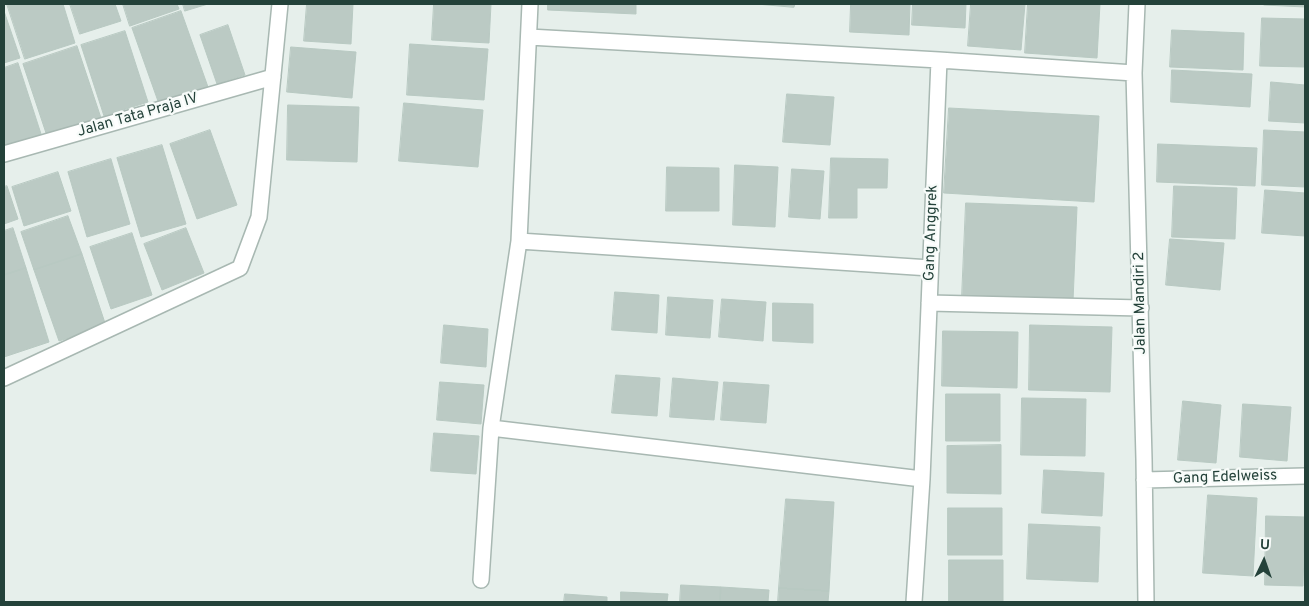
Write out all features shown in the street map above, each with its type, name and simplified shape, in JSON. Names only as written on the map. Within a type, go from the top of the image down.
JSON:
[{"type":"street","points":[[4,378],[240,268],[259,217],[280,4]]},
{"type":"street","points":[[481,580],[491,428],[519,241],[530,4]]},
{"type":"street","name":"Jalan Mandiri 2","points":[[1137,4],[1134,73],[1141,308],[1146,602]]},
{"type":"street","points":[[529,37],[1134,73]]},
{"type":"street","name":"Gang Anggrek","points":[[914,602],[922,479],[939,60]]},
{"type":"street","name":"Jalan Tata Praja IV","points":[[4,154],[273,77]]},
{"type":"street","points":[[519,241],[930,268]]},
{"type":"street","points":[[929,303],[1141,308]]},
{"type":"street","points":[[491,428],[922,479]]},
{"type":"street","name":"Gang Edelweiss","points":[[1144,480],[1305,476]]},
{"type":"building","points":[[7,4],[63,4],[75,43],[25,59]]},
{"type":"building","points":[[70,4],[115,4],[121,21],[80,34]]},
{"type":"building","points":[[123,4],[177,4],[179,9],[130,26]]},
{"type":"building","points":[[183,4],[208,4],[185,11]]},
{"type":"building","points":[[307,4],[353,4],[351,44],[304,41]]},
{"type":"building","points":[[434,4],[491,4],[489,43],[432,40]]},
{"type":"building","points":[[548,4],[636,4],[636,14],[548,10]]},
{"type":"building","points":[[757,4],[795,4],[794,7]]},
{"type":"building","points":[[851,4],[910,4],[909,35],[850,32]]},
{"type":"building","points":[[913,4],[966,4],[965,28],[912,25]]},
{"type":"building","points":[[971,4],[1025,4],[1021,50],[968,46]]},
{"type":"building","points":[[1028,4],[1100,4],[1097,58],[1025,53]]},
{"type":"building","points":[[1305,4],[1305,7],[1264,5]]},
{"type":"building","points":[[4,11],[20,58],[4,63]]},
{"type":"building","points":[[181,11],[208,87],[159,104],[132,28]]},
{"type":"building","points":[[1262,18],[1305,19],[1305,67],[1260,66]]},
{"type":"building","points":[[228,25],[245,75],[217,84],[200,35]]},
{"type":"building","points":[[1172,30],[1244,33],[1243,70],[1170,67]]},
{"type":"building","points":[[125,31],[148,102],[104,116],[81,45]]},
{"type":"building","points":[[410,44],[488,49],[484,100],[407,95]]},
{"type":"building","points":[[77,46],[101,118],[47,136],[23,64]]},
{"type":"building","points":[[291,47],[356,52],[352,98],[287,92]]},
{"type":"building","points":[[18,63],[42,137],[4,149],[4,68]]},
{"type":"building","points":[[1172,70],[1252,74],[1250,107],[1171,102]]},
{"type":"building","points":[[1271,82],[1305,85],[1305,123],[1269,121]]},
{"type":"building","points":[[787,94],[834,97],[830,145],[783,142]]},
{"type":"building","points":[[404,103],[483,110],[478,167],[399,161]]},
{"type":"building","points":[[288,105],[359,107],[357,162],[287,160]]},
{"type":"building","points":[[949,108],[1099,116],[1094,202],[944,193]]},
{"type":"building","points":[[210,130],[237,205],[197,219],[170,144]]},
{"type":"building","points":[[1264,130],[1305,132],[1305,187],[1262,185]]},
{"type":"building","points":[[1158,144],[1257,148],[1255,186],[1157,182]]},
{"type":"building","points":[[162,145],[186,224],[141,237],[117,158]]},
{"type":"building","points":[[831,158],[888,159],[887,188],[857,188],[857,218],[829,218]]},
{"type":"building","points":[[111,159],[130,224],[87,237],[68,172]]},
{"type":"building","points":[[735,165],[778,167],[775,227],[733,225]]},
{"type":"building","points":[[667,167],[719,168],[719,211],[666,211]]},
{"type":"building","points":[[792,169],[824,171],[820,219],[789,217]]},
{"type":"building","points":[[58,172],[71,211],[24,226],[12,187]]},
{"type":"building","points":[[7,186],[18,219],[4,224],[4,187]]},
{"type":"building","points":[[1174,186],[1237,188],[1235,239],[1172,237]]},
{"type":"building","points":[[1265,190],[1305,193],[1305,236],[1262,233]]},
{"type":"building","points":[[966,203],[1077,207],[1073,301],[962,297]]},
{"type":"building","points":[[68,216],[82,254],[34,270],[21,232]]},
{"type":"building","points":[[13,228],[26,268],[4,275],[4,231]]},
{"type":"building","points":[[186,228],[204,273],[162,290],[144,244]]},
{"type":"building","points":[[132,233],[152,295],[111,309],[90,247]]},
{"type":"building","points":[[1170,239],[1224,243],[1220,290],[1166,285]]},
{"type":"building","points":[[82,254],[106,326],[59,341],[34,270]]},
{"type":"building","points":[[26,268],[49,342],[4,357],[4,275]]},
{"type":"building","points":[[615,292],[659,295],[657,333],[612,330]]},
{"type":"building","points":[[668,297],[713,300],[710,338],[666,335]]},
{"type":"building","points":[[722,299],[766,302],[763,341],[719,337]]},
{"type":"building","points":[[773,303],[813,304],[813,343],[773,341]]},
{"type":"building","points":[[444,325],[488,329],[486,367],[441,363]]},
{"type":"building","points":[[1030,325],[1112,327],[1110,392],[1029,390]]},
{"type":"building","points":[[943,331],[1018,332],[1017,388],[942,386]]},
{"type":"building","points":[[616,375],[660,378],[657,416],[612,413]]},
{"type":"building","points":[[673,378],[718,382],[714,420],[670,417]]},
{"type":"building","points":[[440,382],[484,385],[481,424],[437,420]]},
{"type":"building","points":[[724,382],[769,385],[766,423],[721,420]]},
{"type":"building","points":[[946,394],[1000,394],[1000,441],[946,441]]},
{"type":"building","points":[[1022,398],[1086,399],[1085,456],[1021,455]]},
{"type":"building","points":[[1183,401],[1221,405],[1216,463],[1178,460]]},
{"type":"building","points":[[1243,404],[1291,407],[1287,461],[1240,457]]},
{"type":"building","points":[[434,433],[479,436],[476,474],[431,471]]},
{"type":"building","points":[[1001,445],[1001,494],[947,493],[947,446]]},
{"type":"building","points":[[1044,470],[1104,473],[1102,516],[1042,513]]},
{"type":"building","points":[[1208,495],[1257,498],[1253,576],[1203,573]]},
{"type":"building","points":[[786,499],[834,502],[829,591],[779,588]]},
{"type":"building","points":[[948,508],[1002,508],[1002,555],[948,555]]},
{"type":"building","points":[[1266,516],[1305,517],[1303,586],[1265,585]]},
{"type":"building","points":[[1029,524],[1100,527],[1098,582],[1027,579]]},
{"type":"building","points":[[949,560],[1003,560],[1003,602],[949,602]]},
{"type":"building","points":[[681,585],[721,587],[720,602],[680,602]]},
{"type":"building","points":[[721,587],[769,590],[768,602],[720,602]]},
{"type":"building","points":[[779,588],[829,591],[828,602],[778,602]]},
{"type":"building","points":[[621,592],[668,594],[667,602],[621,602]]},
{"type":"building","points":[[565,594],[607,597],[607,602],[564,602]]}]
